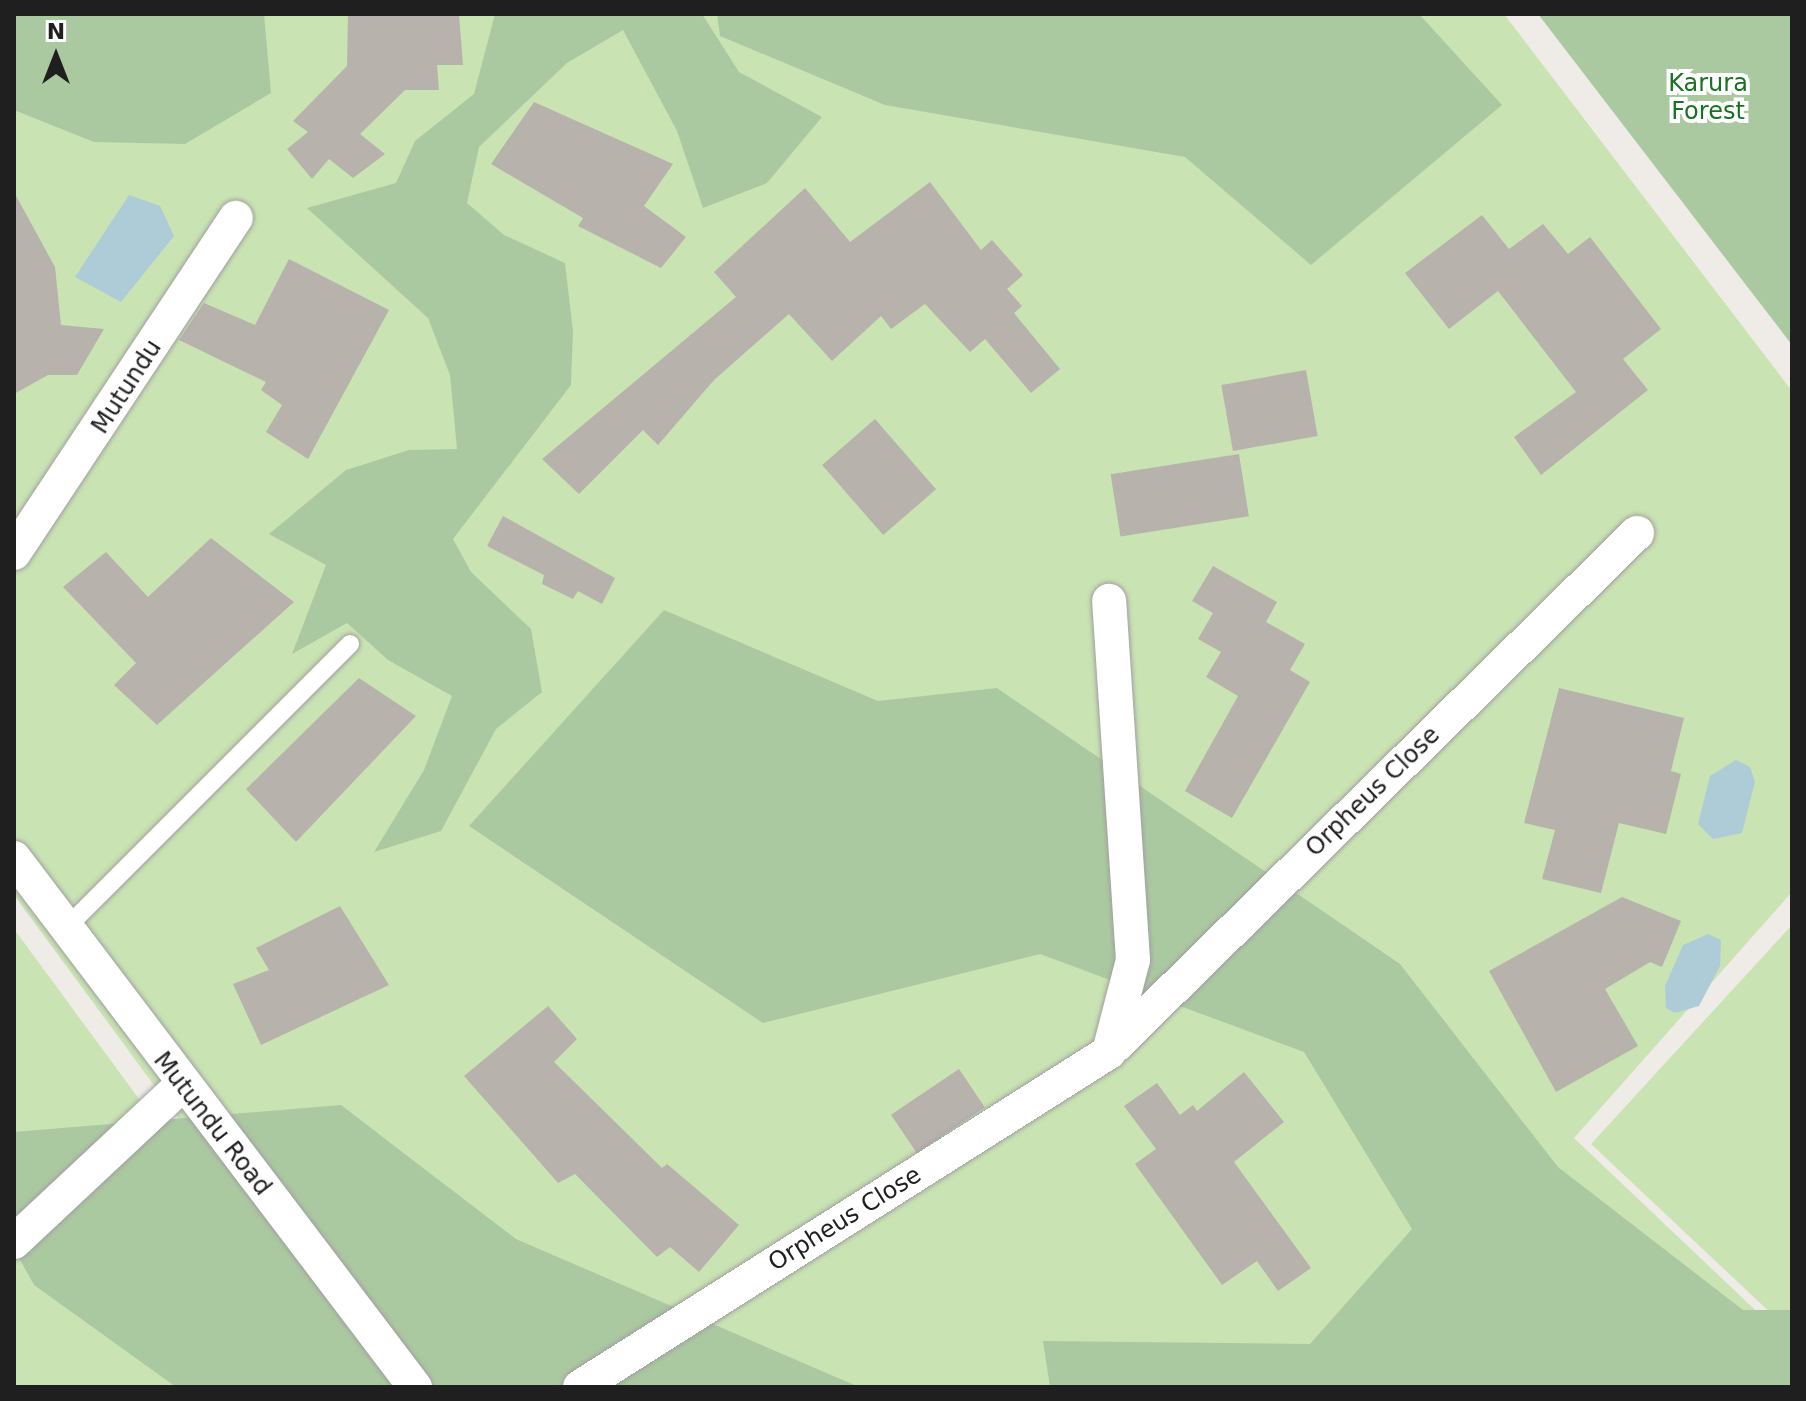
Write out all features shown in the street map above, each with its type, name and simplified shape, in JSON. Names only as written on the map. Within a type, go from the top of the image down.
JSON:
[{"type":"street","name":"Mutundu","points":[[14,553],[236,218]]},
{"type":"street","name":"Orpheus Close","points":[[580,1387],[1109,1052],[1637,533]]},
{"type":"street","points":[[1109,601],[1133,960],[1109,1052]]},
{"type":"street","name":"Mutundu Road","points":[[14,858],[63,931],[415,1387]]},
{"type":"street","points":[[14,1242],[182,1085]]},
{"type":"lane","points":[[63,931],[350,644]]},
{"type":"green space","points":[[14,14],[1504,14],[1792,391],[1792,892],[1574,1138],[1792,1345],[1792,1387],[376,1387],[14,895]]},
{"type":"green space","points":[[14,14],[264,14],[271,93],[185,144],[94,142],[14,110]]},
{"type":"green space","points":[[495,14],[702,14],[739,72],[822,117],[767,183],[703,208],[677,131],[623,30],[567,63],[479,147],[467,203],[504,235],[565,263],[573,331],[571,385],[453,539],[471,572],[531,629],[542,692],[496,729],[441,831],[374,852],[424,770],[452,696],[388,660],[347,623],[292,654],[326,565],[269,534],[346,470],[409,450],[457,449],[450,375],[428,318],[307,208],[396,183],[415,141],[474,94]]},
{"type":"green space","points":[[717,14],[1419,14],[1502,105],[1311,265],[1185,157],[885,105],[720,36]]},
{"type":"green space","name":"Karura Forest","points":[[1538,14],[1792,14],[1792,345]]},
{"type":"green space","points":[[664,610],[878,701],[997,688],[1400,964],[1558,1167],[1743,1310],[1792,1310],[1792,1387],[1050,1387],[1043,1341],[1310,1344],[1412,1229],[1304,1052],[1040,954],[763,1023],[469,826]]},
{"type":"green space","points":[[1792,925],[1792,1333],[1591,1144]]},
{"type":"green space","points":[[14,929],[351,1387],[14,1387]]},
{"type":"green space","points":[[341,1105],[516,1239],[859,1387],[176,1387],[34,1285],[14,1249],[14,1132]]},
{"type":"water","points":[[129,195],[160,206],[174,236],[121,302],[75,277]]},
{"type":"water","points":[[1736,760],[1750,767],[1755,782],[1742,833],[1713,839],[1698,824],[1710,776]]},
{"type":"water","points":[[1708,934],[1721,940],[1720,966],[1699,1006],[1675,1013],[1666,1008],[1665,986],[1683,945]]},
{"type":"building","points":[[348,14],[459,14],[463,65],[437,65],[439,90],[405,90],[360,134],[385,154],[353,178],[329,159],[312,179],[287,149],[308,132],[293,121],[347,66]]},
{"type":"building","points":[[534,102],[673,164],[644,206],[686,237],[661,268],[578,226],[583,218],[491,164]]},
{"type":"building","points":[[930,182],[981,250],[992,240],[1023,275],[1007,289],[1022,306],[1014,313],[1060,369],[1031,393],[985,339],[970,352],[925,304],[891,329],[881,316],[832,361],[789,314],[714,380],[658,445],[643,430],[579,494],[542,459],[736,297],[714,272],[805,188],[850,242]]},
{"type":"building","points":[[14,192],[55,267],[61,325],[104,329],[77,375],[48,375],[14,394]]},
{"type":"building","points":[[1482,215],[1509,249],[1543,224],[1568,254],[1590,237],[1661,329],[1623,359],[1648,390],[1541,475],[1514,437],[1576,392],[1498,291],[1449,329],[1405,273]]},
{"type":"building","points":[[289,259],[389,310],[308,459],[266,432],[282,405],[261,390],[266,382],[179,340],[204,303],[255,325]]},
{"type":"building","points":[[1306,370],[1318,436],[1233,451],[1221,385]]},
{"type":"building","points":[[875,419],[936,489],[883,535],[822,465]]},
{"type":"building","points":[[1239,454],[1249,516],[1120,537],[1111,474]]},
{"type":"building","points":[[503,516],[615,578],[602,604],[578,591],[573,599],[542,584],[544,575],[487,546]]},
{"type":"building","points":[[211,538],[294,602],[157,725],[114,685],[136,663],[63,587],[106,552],[148,597]]},
{"type":"building","points":[[1213,566],[1277,602],[1266,622],[1305,644],[1290,670],[1310,682],[1232,818],[1185,791],[1238,696],[1206,677],[1221,652],[1198,639],[1213,613],[1192,601]]},
{"type":"building","points":[[359,678],[416,716],[296,842],[246,789]]},
{"type":"building","points":[[1559,688],[1684,718],[1671,771],[1681,774],[1666,834],[1619,823],[1601,893],[1542,879],[1555,830],[1524,823]]},
{"type":"building","points":[[1622,897],[1681,921],[1662,967],[1650,962],[1605,989],[1638,1046],[1556,1092],[1489,971]]},
{"type":"building","points":[[340,906],[389,985],[261,1045],[233,984],[269,970],[256,948]]},
{"type":"building","points":[[548,1006],[577,1039],[554,1062],[662,1168],[667,1164],[739,1225],[699,1272],[670,1247],[657,1257],[575,1174],[558,1183],[464,1076]]},
{"type":"building","points":[[959,1069],[985,1107],[917,1153],[891,1115]]},
{"type":"building","points":[[1244,1072],[1284,1122],[1234,1162],[1311,1268],[1278,1291],[1257,1261],[1222,1285],[1135,1164],[1156,1149],[1124,1106],[1157,1083],[1180,1115],[1193,1105],[1197,1111]]}]
